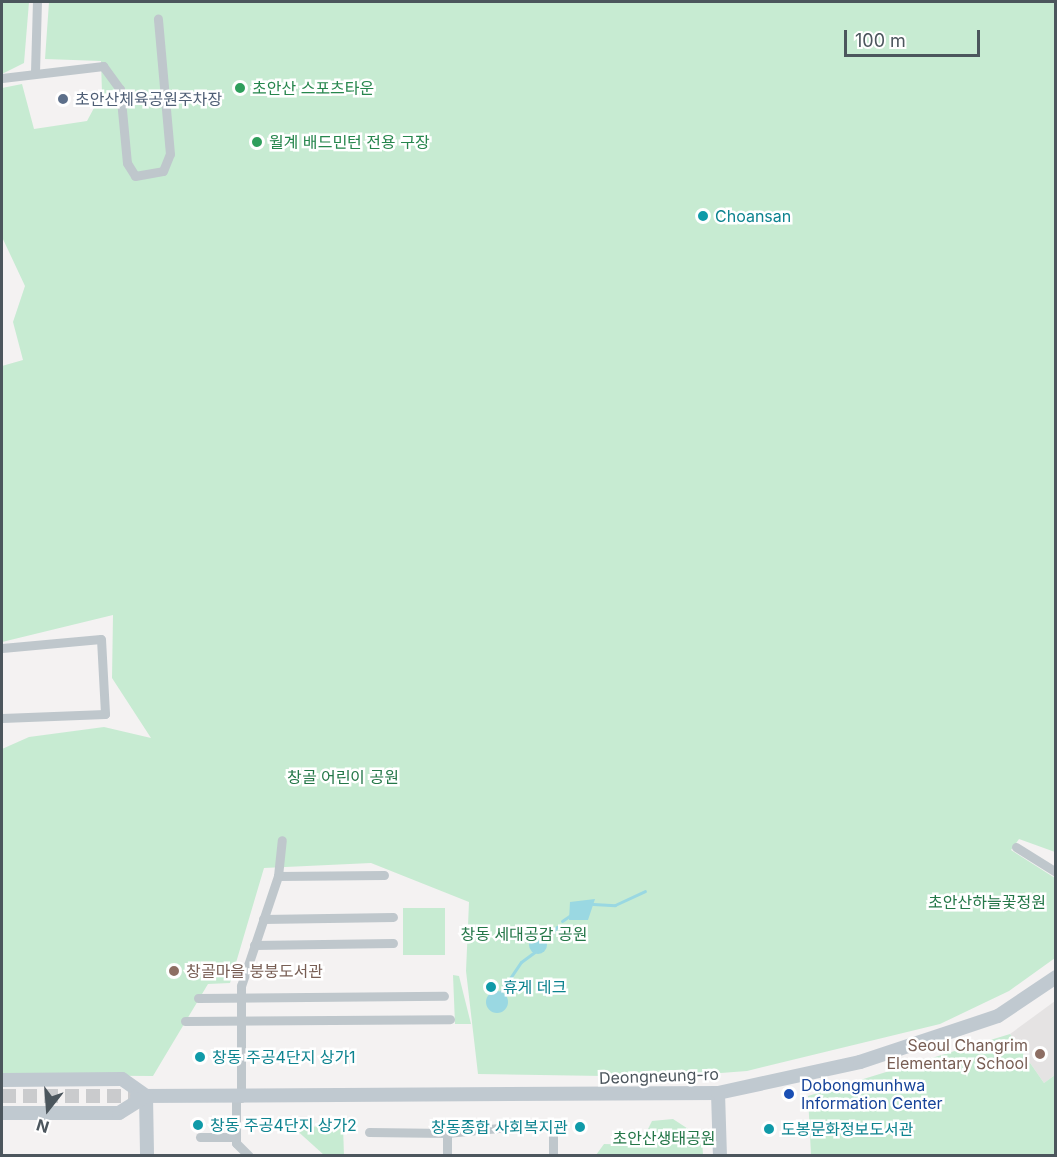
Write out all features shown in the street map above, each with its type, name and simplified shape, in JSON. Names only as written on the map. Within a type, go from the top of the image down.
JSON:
[{"type":"main road","name":"Deongneung-ro","points":[[142,1096],[238,1098],[718,1093],[860,1062],[998,1016],[1056,977]]},
{"type":"main road","points":[[2,1080],[122,1079],[142,1096],[147,1155]]},
{"type":"main road","points":[[2,1093],[16,1080]]},
{"type":"main road","points":[[718,1093],[720,1155]]},
{"type":"main road","points":[[2,1102],[9,1113],[120,1113],[142,1096]]},
{"type":"street","points":[[35,72],[37,2]]},
{"type":"street","points":[[2,78],[87,65],[114,74],[127,163],[135,176],[163,171],[170,144],[158,19]]},
{"type":"street","points":[[2,648],[101,639],[105,714],[2,718]]},
{"type":"street","points":[[249,1155],[236,1137],[241,996],[254,945],[278,876],[282,840]]},
{"type":"street","points":[[1016,847],[1056,872]]},
{"type":"street","points":[[278,876],[384,875]]},
{"type":"street","points":[[263,919],[393,917]]},
{"type":"street","points":[[254,945],[393,943]]},
{"type":"street","points":[[198,998],[444,996]]},
{"type":"street","points":[[185,1022],[450,1019]]},
{"type":"street","points":[[369,1132],[447,1133],[553,1123],[553,1155]]},
{"type":"street","points":[[447,1133],[447,1155]]},
{"type":"street","points":[[200,1137],[236,1137]]},
{"type":"shaded area","name":"Seoul Changrim Elementary School","points":[[1055,1001],[1055,1075],[1044,1083],[1010,1034]]},
{"type":"green space","points":[[2,2],[29,2],[24,63],[2,74]]},
{"type":"green space","points":[[49,2],[1055,2],[1055,852],[1019,839],[1011,850],[1055,878],[1055,958],[1009,991],[940,1024],[747,1071],[668,1077],[478,1074],[466,971],[469,902],[371,863],[264,868],[230,983],[208,984],[153,1076],[2,1075],[2,749],[29,737],[104,727],[151,738],[112,678],[113,615],[2,642],[2,366],[23,360],[13,322],[25,286],[2,237],[2,88],[22,84],[34,129],[87,121],[102,93],[101,61],[45,59]]},
{"type":"green space","points":[[403,908],[445,908],[445,955],[403,955]]},
{"type":"green space","points":[[453,975],[459,976],[471,1024],[455,1024]]},
{"type":"green space","points":[[1010,1034],[1044,1083],[1055,1075],[1055,1155],[811,1155],[808,1096]]},
{"type":"green space","name":"초안산생태공원","points":[[673,1119],[702,1138],[703,1155],[596,1155],[604,1144],[640,1145],[652,1121]]},
{"type":"green space","points":[[343,1126],[344,1156],[324,1155],[293,1127]]},
{"type":"water","points":[[595,899],[588,920],[569,920],[570,902]]},
{"type":"water","points":[[538,936],[544,939],[547,945],[544,951],[538,954],[532,951],[529,945],[532,939]]},
{"type":"water","points":[[493,991],[501,991],[508,998],[508,1006],[501,1013],[493,1013],[486,1006],[486,998]]},
{"type":"waterway","points":[[593,904],[615,905],[645,891]]},
{"type":"waterway","points":[[562,921],[571,915]]},
{"type":"waterway","points":[[543,944],[557,927]]},
{"type":"waterway","points":[[500,993],[521,962],[536,951]]},
{"type":"tunnel","points":[[2,1096],[137,1096]]},
{"type":"place","name":"초안산 스포츠타운","points":[[240,88]]},
{"type":"place","name":"초안산체육공원주차장","points":[[63,99]]},
{"type":"place","name":"월계 배드민턴 전용 구장","points":[[257,142]]},
{"type":"place","name":"Choansan","points":[[703,216]]},
{"type":"place","name":"창골마을 붕붕도서관","points":[[174,971]]},
{"type":"place","name":"휴게 데크","points":[[491,987]]},
{"type":"place","name":"Seoul Changrim Elementary School","points":[[1040,1054]]},
{"type":"place","name":"창동 주공4단지 상가1","points":[[200,1057]]},
{"type":"place","name":"Dobongmunhwa Information Center","points":[[789,1094]]},
{"type":"place","name":"창동 주공4단지 상가2","points":[[198,1125]]},
{"type":"place","name":"창동종합 사회복지관","points":[[580,1127]]},
{"type":"place","name":"도봉문화정보도서관","points":[[769,1129]]},
{"type":"park label","name":"창골 어린이 공원","points":[[343,777]]},
{"type":"park label","name":"초안산하늘꽃정원","points":[[987,902]]},
{"type":"park label","name":"창동 세대공감 공원","points":[[524,934]]}]
